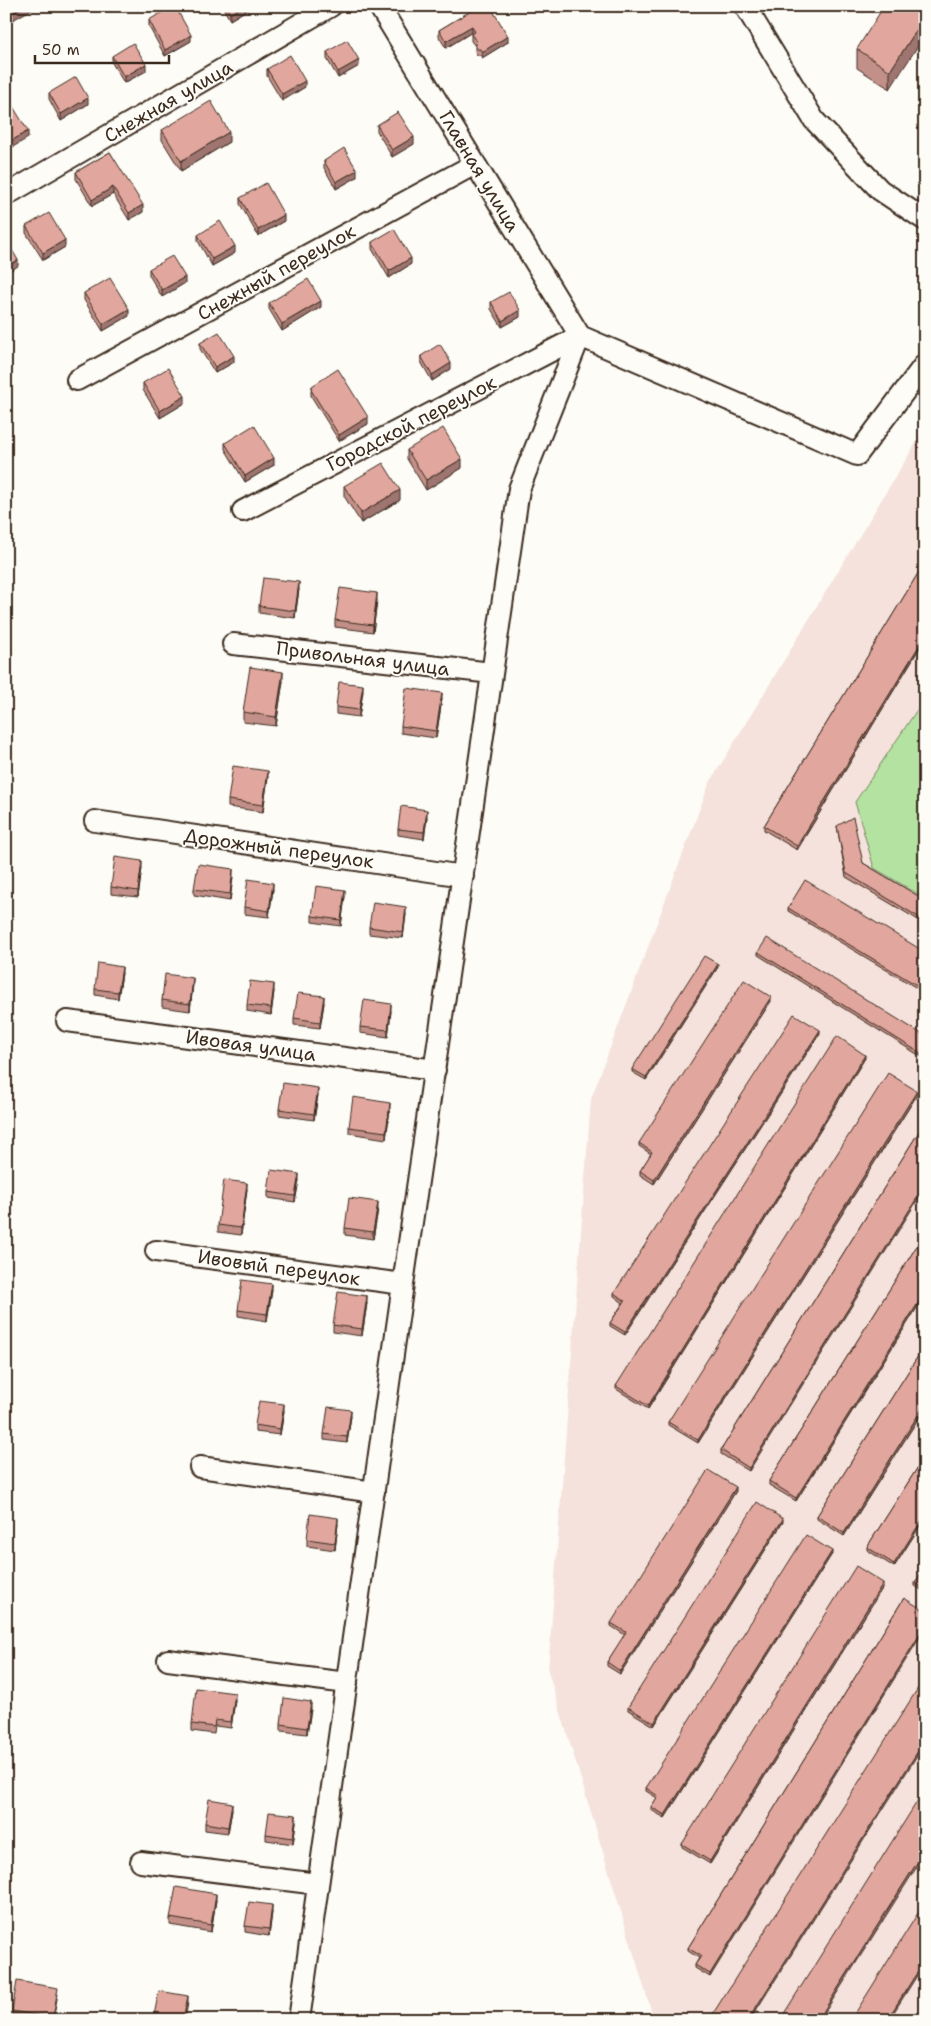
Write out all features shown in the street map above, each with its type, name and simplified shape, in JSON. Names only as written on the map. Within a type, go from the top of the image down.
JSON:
[{"type":"street","name":"Снежная улица","points":[[6,195],[331,6]]},
{"type":"street","name":"Главная улица","points":[[379,6],[580,336]]},
{"type":"street","points":[[745,6],[814,120],[880,190],[925,220]]},
{"type":"street","name":"Снежный переулок","points":[[77,380],[475,164]]},
{"type":"street","points":[[299,2020],[403,1284],[436,1070],[519,489],[580,336],[858,455],[925,364]]},
{"type":"street","name":"Городской переулок","points":[[242,511],[580,336]]},
{"type":"street","name":"Привольная улица","points":[[233,644],[492,673]]},
{"type":"street","name":"Дорожный переулок","points":[[94,821],[463,876]]},
{"type":"street","name":"Ивовая улица","points":[[67,1021],[436,1070]]},
{"type":"street","name":"Ивовый переулок","points":[[156,1251],[403,1284]]},
{"type":"street","points":[[200,1467],[374,1492]]},
{"type":"street","points":[[168,1660],[347,1683]]},
{"type":"street","points":[[140,1862],[318,1884]]},
{"type":"shaded area","points":[[925,428],[925,698],[855,802],[874,868],[925,898],[925,2020],[654,2020],[548,1671],[591,1099],[709,784]]},
{"type":"green space","points":[[925,698],[925,898],[874,868],[855,802]]},
{"type":"building","points":[[6,6],[25,6],[6,17]]},
{"type":"building","points":[[175,6],[191,35],[165,50],[149,20]]},
{"type":"building","points":[[226,6],[242,6],[230,14]]},
{"type":"building","points":[[479,6],[490,6],[508,36],[482,52],[480,49],[477,49],[476,41],[471,34],[475,32],[472,26],[446,41],[439,30]]},
{"type":"building","points":[[884,6],[925,6],[925,17],[890,71],[857,49]]},
{"type":"building","points":[[347,40],[359,60],[338,72],[327,52]]},
{"type":"building","points":[[133,43],[146,64],[124,77],[112,56]]},
{"type":"building","points":[[290,55],[305,81],[282,94],[267,69]]},
{"type":"building","points":[[76,77],[88,98],[61,114],[49,93]]},
{"type":"building","points":[[211,101],[229,132],[181,161],[162,130]]},
{"type":"building","points":[[12,105],[28,131],[6,144],[6,109]]},
{"type":"building","points":[[398,112],[414,137],[392,150],[377,125]]},
{"type":"building","points":[[344,148],[357,170],[336,182],[324,161]]},
{"type":"building","points":[[110,152],[143,205],[129,213],[113,187],[92,200],[76,172]]},
{"type":"building","points":[[266,183],[284,215],[258,230],[240,198]]},
{"type":"building","points":[[49,213],[65,240],[43,253],[26,226]]},
{"type":"building","points":[[220,221],[235,246],[212,259],[198,235]]},
{"type":"building","points":[[394,229],[411,258],[389,271],[372,242]]},
{"type":"building","points":[[6,240],[18,260],[6,267]]},
{"type":"building","points":[[172,256],[185,277],[162,290],[149,269]]},
{"type":"building","points":[[110,278],[129,309],[103,324],[84,293]]},
{"type":"building","points":[[308,279],[321,301],[282,324],[269,303]]},
{"type":"building","points":[[509,292],[520,310],[502,321],[491,302]]},
{"type":"building","points":[[219,332],[234,356],[215,367],[200,343]]},
{"type":"building","points":[[440,344],[451,363],[432,375],[421,356]]},
{"type":"building","points":[[168,368],[185,396],[160,411],[143,383]]},
{"type":"building","points":[[338,369],[368,417],[339,435],[311,390],[312,386]]},
{"type":"building","points":[[254,425],[274,458],[245,476],[225,443]]},
{"type":"building","points":[[443,428],[462,459],[426,480],[407,450]]},
{"type":"building","points":[[383,463],[400,490],[361,513],[344,486]]},
{"type":"building","points":[[925,562],[925,636],[797,846],[764,826]]},
{"type":"building","points":[[263,578],[299,582],[295,611],[259,606]]},
{"type":"building","points":[[340,588],[377,593],[373,625],[335,620]]},
{"type":"building","points":[[250,667],[283,672],[276,717],[243,712]]},
{"type":"building","points":[[339,682],[363,685],[359,710],[336,707]]},
{"type":"building","points":[[406,688],[442,693],[436,731],[401,726]]},
{"type":"building","points":[[233,766],[268,771],[263,805],[228,800]]},
{"type":"building","points":[[401,806],[427,810],[424,832],[398,829]]},
{"type":"building","points":[[853,817],[863,863],[925,900],[925,921],[846,873],[837,826]]},
{"type":"building","points":[[115,857],[142,861],[138,891],[111,887]]},
{"type":"building","points":[[198,864],[233,869],[230,894],[194,889]]},
{"type":"building","points":[[248,879],[273,883],[269,911],[244,907]]},
{"type":"building","points":[[805,880],[925,952],[925,990],[788,908]]},
{"type":"building","points":[[316,886],[345,890],[341,920],[312,916]]},
{"type":"building","points":[[373,902],[406,907],[403,932],[369,927]]},
{"type":"building","points":[[767,938],[925,1036],[925,1056],[758,952]]},
{"type":"building","points":[[704,956],[718,964],[646,1077],[632,1069]]},
{"type":"building","points":[[98,963],[122,967],[118,992],[95,989]]},
{"type":"building","points":[[165,974],[193,978],[190,1004],[162,1000]]},
{"type":"building","points":[[744,980],[771,997],[654,1180],[640,1171],[652,1152],[639,1143]]},
{"type":"building","points":[[250,981],[274,984],[271,1008],[247,1005]]},
{"type":"building","points":[[298,993],[324,996],[320,1022],[294,1018]]},
{"type":"building","points":[[364,1000],[391,1004],[388,1030],[360,1027]]},
{"type":"building","points":[[794,1014],[820,1030],[625,1332],[610,1323],[625,1301],[614,1293]]},
{"type":"building","points":[[837,1036],[865,1055],[648,1406],[616,1386]]},
{"type":"building","points":[[888,1073],[917,1091],[698,1440],[668,1422]]},
{"type":"building","points":[[283,1083],[318,1088],[314,1114],[279,1109]]},
{"type":"building","points":[[353,1097],[390,1103],[386,1132],[349,1127]]},
{"type":"building","points":[[925,1122],[925,1185],[749,1468],[721,1450]]},
{"type":"building","points":[[271,1170],[299,1174],[295,1196],[268,1192]]},
{"type":"building","points":[[224,1180],[247,1183],[241,1228],[218,1225]]},
{"type":"building","points":[[349,1198],[378,1202],[373,1232],[345,1228]]},
{"type":"building","points":[[925,1233],[925,1292],[796,1498],[769,1481]]},
{"type":"building","points":[[242,1280],[272,1284],[267,1314],[238,1310]]},
{"type":"building","points":[[338,1292],[367,1296],[362,1329],[333,1325]]},
{"type":"building","points":[[925,1345],[925,1404],[844,1533],[817,1516]]},
{"type":"building","points":[[259,1401],[284,1404],[280,1429],[255,1425]]},
{"type":"building","points":[[328,1407],[351,1410],[347,1437],[324,1434]]},
{"type":"building","points":[[925,1456],[925,1515],[894,1564],[867,1547]]},
{"type":"building","points":[[708,1470],[736,1487],[620,1671],[607,1662],[626,1632],[611,1623]]},
{"type":"building","points":[[757,1502],[783,1519],[654,1723],[628,1707]]},
{"type":"building","points":[[310,1514],[338,1518],[335,1543],[307,1539]]},
{"type":"building","points":[[806,1535],[832,1551],[665,1815],[651,1807],[658,1796],[646,1788]]},
{"type":"building","points":[[856,1566],[883,1583],[710,1861],[682,1844]]},
{"type":"building","points":[[925,1567],[925,1589],[915,1583]]},
{"type":"building","points":[[904,1598],[925,1611],[925,1626],[710,1974],[695,1965],[701,1956],[688,1948]]},
{"type":"building","points":[[925,1677],[925,1740],[748,2020],[709,2020]]},
{"type":"building","points":[[196,1688],[235,1693],[231,1722],[215,1720],[214,1727],[192,1724]]},
{"type":"building","points":[[284,1698],[311,1702],[307,1728],[281,1724]]},
{"type":"building","points":[[925,1789],[925,1850],[818,2020],[780,2020]]},
{"type":"building","points":[[209,1799],[232,1803],[228,1827],[205,1823]]},
{"type":"building","points":[[269,1812],[296,1815],[293,1838],[266,1834]]},
{"type":"building","points":[[176,1887],[216,1894],[211,1925],[170,1918]]},
{"type":"building","points":[[249,1902],[272,1905],[269,1929],[245,1926]]},
{"type":"building","points":[[925,1902],[925,1960],[887,2020],[851,2020]]},
{"type":"building","points":[[17,1981],[58,1988],[53,2018],[12,2011]]},
{"type":"building","points":[[159,1991],[188,1996],[183,2020],[153,2020]]}]
